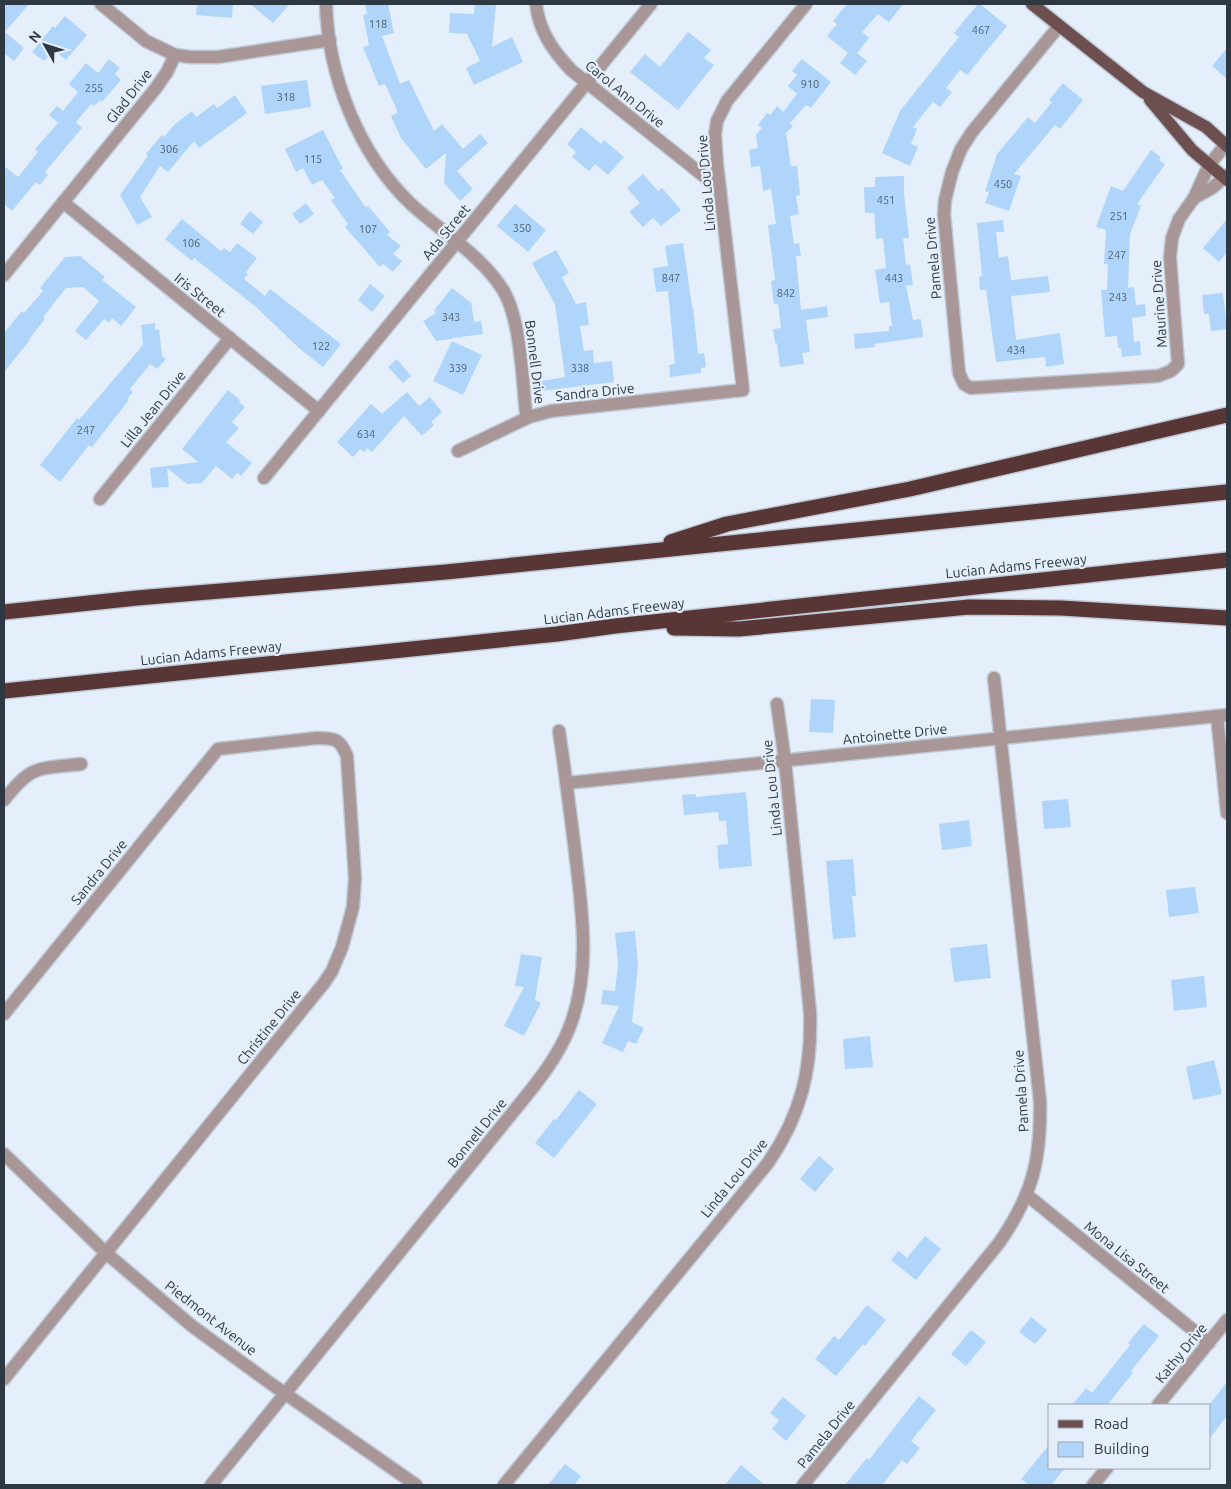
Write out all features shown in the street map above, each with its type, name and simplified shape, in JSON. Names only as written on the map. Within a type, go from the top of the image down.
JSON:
[{"type":"highway","points":[[644,551],[727,524],[910,490],[1227,414]]},
{"type":"highway","points":[[4,612],[138,598],[446,572],[1227,492]]},
{"type":"highway","name":"Lucian Adams Freeway","points":[[4,691],[557,634],[615,626],[1227,560]]},
{"type":"highway","points":[[615,626],[739,629],[968,607],[1061,608],[1227,618]]},
{"type":"main road","points":[[1032,4],[1144,92],[1206,127],[1227,144]]},
{"type":"main road","points":[[1144,92],[1192,150],[1226,178]]},
{"type":"street","points":[[101,4],[146,41],[175,55],[218,57],[330,40]]},
{"type":"street","name":"Bonnell Drive","points":[[326,4],[330,40],[343,95],[353,122],[369,150],[411,204],[490,272],[509,302],[516,324],[526,413],[529,416]]},
{"type":"street","name":"Carol Ann Drive","points":[[536,4],[537,13],[550,44],[571,70],[720,189]]},
{"type":"street","name":"Ada Street","points":[[264,478],[651,4]]},
{"type":"street","name":"Linda Lou Drive","points":[[743,390],[720,189],[715,135],[717,121],[727,101],[806,4]]},
{"type":"street","name":"Pamela Drive","points":[[1059,26],[972,132],[961,149],[948,186],[945,200],[944,227],[959,373],[964,384],[970,388],[1073,382]]},
{"type":"street","name":"Glad Drive","points":[[4,275],[156,88],[167,72],[175,55]]},
{"type":"street","name":"Maurine Drive","points":[[1073,382],[1158,376],[1170,371],[1178,364],[1170,258],[1172,238],[1179,219],[1194,198],[1209,165],[1227,144]]},
{"type":"street","name":"Maurine Drive","points":[[1194,198],[1226,178]]},
{"type":"street","name":"Iris Street","points":[[63,202],[319,411]]},
{"type":"street","name":"Lilla Jean Drive","points":[[100,499],[230,338]]},
{"type":"street","name":"Sandra Drive","points":[[458,451],[529,416],[551,411],[743,390]]},
{"type":"street","name":"Pamela Drive","points":[[803,1485],[999,1243],[1012,1224],[1027,1195],[1034,1171],[1039,1148],[1040,1101],[994,678]]},
{"type":"street","name":"Linda Lou Drive","points":[[504,1485],[768,1163],[790,1127],[798,1107],[808,1066],[811,1038],[810,1012],[785,761],[777,704]]},
{"type":"street","points":[[1222,716],[1227,813]]},
{"type":"street","name":"Antoinette Drive","points":[[567,783],[1222,716]]},
{"type":"street","name":"Bonnell Drive","points":[[211,1485],[522,1101],[550,1065],[568,1031],[582,985],[582,910],[559,731]]},
{"type":"street","name":"Christine Drive","points":[[4,1379],[324,983],[339,957],[353,907],[356,878],[347,756],[344,748],[338,741],[331,738],[317,738],[218,749]]},
{"type":"street","name":"Sandra Drive","points":[[4,1014],[218,749]]},
{"type":"street","points":[[4,800],[19,781],[37,769],[81,764]]},
{"type":"street","name":"Piedmont Avenue","points":[[4,1154],[106,1253],[192,1326],[285,1394],[416,1485]]},
{"type":"street","name":"Mona Lisa Street","points":[[1027,1195],[1209,1343]]},
{"type":"street","name":"Kathy Drive","points":[[1159,1404],[1227,1320]]},
{"type":"street","points":[[1093,1485],[1106,1469]]},
{"type":"building","points":[[4,4],[29,4],[5,32],[24,48],[14,61],[4,53]]},
{"type":"building","points":[[197,4],[233,4],[232,18],[196,15]]},
{"type":"building","points":[[250,4],[290,4],[273,23]]},
{"type":"building","points":[[365,4],[388,4],[394,33],[382,36],[400,84],[409,80],[434,131],[442,124],[463,149],[480,134],[488,143],[457,171],[473,189],[460,201],[444,183],[446,153],[426,169],[401,138],[391,116],[397,113],[397,110],[385,84],[379,86],[363,47],[369,45],[363,15],[367,14]]},
{"type":"building","points":[[475,4],[496,4],[492,47],[512,37],[523,62],[474,85],[466,68],[480,61],[467,34],[449,33],[450,13],[474,14]]},
{"type":"building","points":[[847,4],[903,4],[889,22],[878,14],[862,32],[869,38],[857,53],[867,61],[855,75],[840,63],[848,53],[827,36],[837,24],[833,21]]},
{"type":"building","points":[[978,4],[1007,26],[967,75],[960,70],[946,88],[952,92],[940,107],[933,102],[913,127],[917,129],[911,144],[918,147],[910,166],[882,153],[900,111],[959,37],[954,33]]},
{"type":"building","points":[[65,16],[87,35],[66,60],[54,50],[44,61],[32,52],[53,26],[55,28]]},
{"type":"building","points":[[688,32],[711,50],[704,58],[714,65],[678,110],[630,72],[645,54],[660,67]]},
{"type":"building","points":[[1227,48],[1227,79],[1212,66]]},
{"type":"building","points":[[109,59],[120,68],[115,74],[121,80],[102,102],[100,100],[94,106],[91,104],[76,122],[82,128],[45,172],[48,175],[40,185],[36,182],[12,211],[4,204],[4,166],[18,177],[38,152],[35,149],[58,123],[49,115],[57,106],[63,111],[78,92],[69,84],[86,63],[98,73]]},
{"type":"building","points":[[802,59],[831,82],[811,108],[806,105],[790,123],[793,126],[786,133],[791,166],[797,166],[800,195],[796,196],[799,214],[790,216],[794,244],[799,243],[801,256],[796,256],[801,310],[827,306],[828,317],[806,320],[810,352],[802,353],[804,364],[780,367],[773,329],[781,328],[778,304],[774,304],[771,281],[775,280],[768,225],[776,224],[771,189],[763,191],[760,166],[751,167],[749,150],[758,148],[756,135],[762,128],[758,125],[767,113],[770,115],[777,106],[783,112],[797,94],[788,86],[797,75],[792,71]]},
{"type":"building","points":[[307,80],[311,107],[265,114],[261,86]]},
{"type":"building","points":[[1063,83],[1083,100],[1060,129],[1055,125],[1014,174],[1021,176],[1009,211],[985,203],[989,192],[985,191],[997,154],[1028,117],[1035,123],[1052,102],[1049,100]]},
{"type":"building","points":[[235,95],[247,113],[199,148],[194,141],[168,172],[160,166],[140,197],[152,217],[137,225],[120,195],[148,156],[146,154],[162,135],[164,137],[174,125],[192,111],[196,117],[214,104],[217,108]]},
{"type":"building","points":[[581,127],[601,144],[604,140],[624,157],[608,175],[595,164],[589,171],[572,157],[576,152],[567,144]]},
{"type":"building","points":[[323,130],[343,169],[340,170],[366,208],[368,206],[390,232],[387,235],[401,246],[393,254],[402,261],[393,272],[383,264],[380,267],[345,227],[348,224],[331,200],[335,198],[322,180],[312,185],[303,168],[296,172],[285,149]]},
{"type":"building","points":[[1151,150],[1161,157],[1159,160],[1165,164],[1137,204],[1141,206],[1130,234],[1128,288],[1134,287],[1136,305],[1145,304],[1146,316],[1132,318],[1134,342],[1140,341],[1141,355],[1122,357],[1121,348],[1118,348],[1117,336],[1105,337],[1101,290],[1107,290],[1108,264],[1104,264],[1106,230],[1096,227],[1111,186],[1123,191]]},
{"type":"building","points":[[643,174],[658,191],[662,188],[681,210],[661,226],[653,218],[643,227],[629,212],[640,203],[627,188]]},
{"type":"building","points":[[904,176],[909,238],[903,238],[906,265],[910,264],[913,285],[906,286],[913,320],[921,319],[923,337],[874,344],[875,347],[855,349],[854,334],[889,331],[889,326],[892,326],[889,302],[880,303],[875,270],[886,268],[883,238],[876,239],[874,213],[865,213],[864,187],[875,187],[875,177]]},
{"type":"building","points":[[306,203],[314,214],[300,224],[292,214]]},
{"type":"building","points":[[515,204],[546,230],[528,252],[497,226]]},
{"type":"building","points":[[250,211],[263,222],[253,234],[240,224]]},
{"type":"building","points":[[182,219],[221,251],[224,248],[230,252],[237,243],[257,258],[246,272],[248,274],[244,279],[265,296],[270,289],[341,344],[323,367],[300,349],[256,307],[194,258],[192,261],[165,239]]},
{"type":"building","points":[[1227,219],[1227,252],[1219,262],[1203,248]]},
{"type":"building","points":[[1003,220],[1004,232],[996,232],[999,258],[1008,256],[1011,280],[1048,276],[1050,292],[1011,296],[1016,340],[1060,333],[1064,364],[1046,367],[1045,357],[996,362],[986,290],[980,290],[979,277],[982,276],[977,223]]},
{"type":"building","points":[[683,243],[698,354],[704,353],[706,367],[701,368],[701,373],[670,377],[669,365],[675,364],[668,291],[656,292],[653,268],[668,266],[665,246]]},
{"type":"building","points":[[556,250],[569,273],[562,277],[576,304],[586,302],[589,325],[580,326],[584,351],[593,350],[594,363],[612,361],[614,382],[542,391],[541,381],[565,377],[555,304],[532,263]]},
{"type":"building","points":[[80,256],[105,277],[102,280],[136,307],[121,326],[112,318],[109,323],[104,319],[86,340],[75,331],[99,301],[83,287],[66,288],[43,317],[45,319],[30,340],[4,372],[4,333],[22,311],[24,313],[43,291],[40,288],[65,257]]},
{"type":"building","points":[[370,284],[385,296],[372,312],[358,300]]},
{"type":"building","points":[[452,288],[471,301],[474,322],[481,321],[483,334],[453,338],[454,336],[452,339],[436,341],[423,321],[436,313],[434,310]]},
{"type":"building","points":[[1223,293],[1227,329],[1211,331],[1209,314],[1204,314],[1202,295]]},
{"type":"building","points":[[155,323],[155,330],[159,329],[162,356],[166,359],[157,369],[150,364],[130,389],[133,392],[127,399],[129,400],[92,447],[89,445],[60,482],[40,465],[77,418],[79,420],[143,345],[141,325]]},
{"type":"building","points":[[452,341],[482,355],[463,395],[433,381]]},
{"type":"building","points":[[397,359],[411,376],[403,383],[388,367]]},
{"type":"building","points":[[228,390],[245,407],[232,422],[239,428],[226,442],[252,463],[241,476],[237,473],[232,479],[216,466],[202,483],[187,484],[167,468],[169,487],[152,488],[150,468],[198,462],[182,449]]},
{"type":"building","points":[[407,392],[419,406],[430,397],[442,412],[431,422],[434,425],[422,436],[404,416],[372,452],[367,448],[364,452],[360,449],[353,457],[337,442],[371,404],[382,414]]},
{"type":"building","points":[[811,699],[835,700],[833,733],[809,732]]},
{"type":"building","points":[[746,792],[752,866],[719,869],[717,845],[728,844],[726,821],[719,821],[718,812],[684,815],[682,795],[696,794],[696,797]]},
{"type":"building","points":[[1068,799],[1071,827],[1044,829],[1042,801]]},
{"type":"building","points":[[969,820],[972,846],[942,850],[939,824]]},
{"type":"building","points":[[853,859],[856,896],[852,896],[856,937],[833,939],[826,861]]},
{"type":"building","points":[[1195,887],[1199,913],[1169,917],[1166,890]]},
{"type":"building","points":[[635,931],[638,966],[632,1022],[644,1028],[636,1044],[628,1041],[623,1052],[602,1043],[619,1006],[601,1004],[603,990],[615,991],[618,964],[615,933]]},
{"type":"building","points":[[987,944],[991,978],[954,982],[950,948]]},
{"type":"building","points":[[521,954],[542,957],[535,1000],[541,1003],[524,1036],[504,1026],[524,987],[515,986]]},
{"type":"building","points":[[1204,976],[1207,1007],[1174,1011],[1171,980]]},
{"type":"building","points":[[870,1036],[873,1067],[845,1069],[843,1039]]},
{"type":"building","points":[[1214,1060],[1222,1094],[1193,1100],[1186,1067]]},
{"type":"building","points":[[579,1090],[597,1104],[554,1158],[535,1143]]},
{"type":"building","points":[[819,1156],[834,1169],[815,1192],[800,1179]]},
{"type":"building","points":[[925,1236],[941,1249],[916,1280],[891,1260],[899,1251],[907,1258]]},
{"type":"building","points":[[867,1305],[886,1320],[865,1346],[863,1344],[836,1376],[815,1359],[834,1336],[839,1340]]},
{"type":"building","points":[[1031,1317],[1047,1330],[1035,1344],[1019,1332]]},
{"type":"building","points":[[1144,1324],[1159,1336],[1108,1404],[1073,1404],[1086,1388],[1092,1393],[1130,1345],[1128,1343]]},
{"type":"building","points":[[971,1330],[986,1342],[966,1366],[951,1354]]},
{"type":"building","points":[[1227,1382],[1227,1416],[1211,1437],[1211,1404]]},
{"type":"building","points":[[919,1396],[936,1410],[911,1441],[920,1448],[907,1464],[902,1460],[882,1485],[845,1485],[867,1458],[869,1460]]},
{"type":"building","points":[[783,1397],[806,1416],[786,1441],[772,1429],[779,1420],[770,1413]]},
{"type":"building","points":[[1048,1446],[1048,1469],[1064,1469],[1051,1485],[1029,1485],[1021,1479]]},
{"type":"building","points":[[565,1464],[581,1476],[574,1485],[548,1485]]},
{"type":"building","points":[[741,1465],[765,1485],[725,1485]]}]
